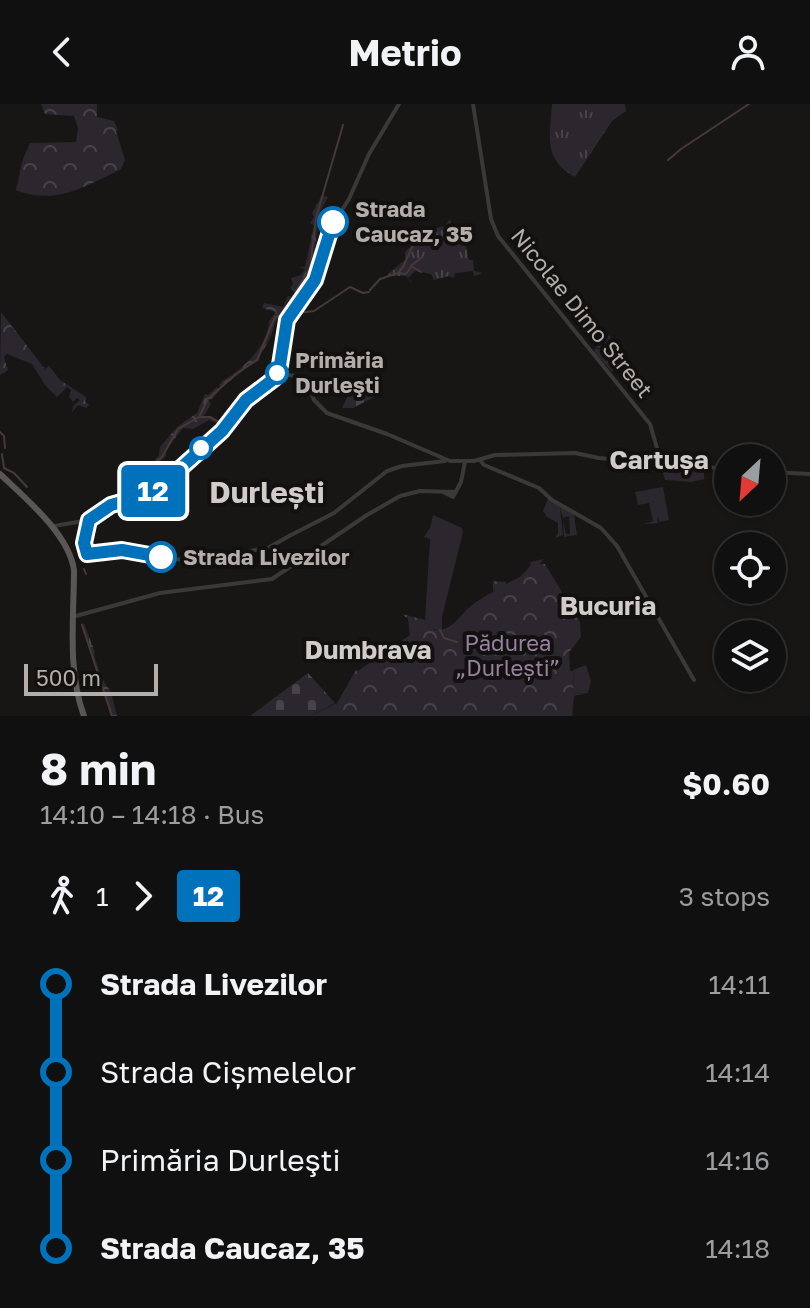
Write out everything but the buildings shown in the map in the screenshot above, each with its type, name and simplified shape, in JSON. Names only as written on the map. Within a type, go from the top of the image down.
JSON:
[{"type":"main road","points":[[0,474],[56,530],[73,565],[72,617],[79,696],[84,716]]},
{"type":"street","points":[[278,377],[290,315],[315,280],[332,224],[349,199],[369,154],[399,104]]},
{"type":"street","name":"Nicolae Dimo Street","points":[[473,104],[491,219],[498,236],[646,418],[653,429],[659,460]]},
{"type":"street","points":[[56,530],[89,520],[111,505],[146,495],[164,483],[222,431],[246,400],[278,377],[296,375],[306,380],[314,400],[327,413],[448,460]]},
{"type":"street","points":[[89,520],[84,550],[88,554],[134,551],[191,560],[264,549],[334,513],[387,471],[399,467],[448,460],[465,462],[493,455],[575,453],[599,458],[659,460],[714,467]]},
{"type":"street","points":[[480,460],[484,465],[537,487],[552,500],[605,531],[694,680]]},
{"type":"street","points":[[72,617],[160,593],[272,579],[395,499],[420,491],[456,492],[465,462]]},
{"type":"street","points":[[786,473],[810,474]]},
{"type":"green space","points":[[41,104],[97,104],[97,117],[114,121],[118,130],[125,160],[121,169],[57,195],[44,196],[16,190],[30,143],[76,142],[78,128],[74,116],[45,114]]},
{"type":"green space","points":[[552,104],[625,104],[626,111],[612,121],[575,177],[553,155],[550,137]]},
{"type":"green space","points":[[322,195],[328,197],[320,212],[312,268],[318,271],[311,269],[293,297],[298,302],[294,306],[289,303],[287,306],[292,309],[287,317],[277,319],[259,361],[221,388],[222,381],[246,363],[265,339],[269,321],[276,312],[262,308],[264,303],[283,307],[288,296],[295,292],[290,288],[293,284],[291,278],[301,275],[305,269],[299,267],[305,267],[314,225],[310,223],[314,217],[312,213]]},
{"type":"green space","points":[[450,219],[454,235],[463,234],[474,271],[483,273],[474,276],[473,271],[455,273],[454,278],[449,276],[434,280],[431,274],[415,271],[408,278],[412,283],[406,276],[389,276],[405,260],[405,252],[410,247],[420,245],[423,227],[429,230],[445,226]]},
{"type":"green space","points":[[1,312],[45,369],[49,366],[60,380],[86,397],[89,405],[86,408],[78,405],[72,412],[73,406],[80,400],[77,398],[73,402],[69,397],[71,390],[67,387],[57,397],[32,364],[7,354],[4,357],[8,370],[0,375]]},
{"type":"green space","points":[[600,333],[611,336],[606,352],[619,356],[625,362],[612,372],[594,352],[595,348],[601,350],[596,347]]},
{"type":"green space","points":[[360,380],[371,389],[374,397],[353,408],[342,408],[354,383]]},
{"type":"green space","points":[[217,387],[220,390],[208,400],[211,404],[204,416],[225,423],[223,426],[209,420],[193,429],[183,428],[166,450],[166,456],[152,469],[148,468],[177,427],[197,413],[205,394]]},
{"type":"green space","points":[[678,465],[704,468],[704,479],[691,482],[665,480],[662,470],[677,469]]},
{"type":"green space","points":[[663,487],[669,520],[660,522],[657,517],[658,523],[643,524],[653,521],[649,503],[638,505],[635,492]]},
{"type":"green space","points":[[548,499],[574,514],[577,535],[564,537],[563,520],[566,534],[570,534],[569,516],[563,518],[560,509],[563,535],[555,538],[558,523],[543,511]]},
{"type":"green space","points":[[433,515],[462,528],[463,532],[442,617],[442,631],[430,628],[425,620],[430,539],[424,537]]},
{"type":"green space","name":"Pădurea „Durlești”","points":[[544,559],[539,564],[545,564],[580,622],[581,637],[569,652],[570,671],[573,671],[574,694],[589,693],[574,696],[572,716],[310,716],[337,703],[356,670],[410,635],[408,619],[402,614],[425,620],[434,630],[441,630],[493,592],[496,589],[493,591],[493,581],[506,584],[520,577],[531,565],[530,562]]},
{"type":"green space","points":[[81,623],[95,652],[102,679],[111,692],[117,716],[111,716]]},
{"type":"green space","points":[[586,665],[591,681],[588,693],[574,694],[573,670]]},
{"type":"green space","points":[[308,673],[335,703],[310,716],[250,716]]},
{"type":"waterway","points":[[668,160],[749,104]]},
{"type":"waterway","points":[[150,467],[162,457],[178,429],[199,417],[208,399],[257,360],[275,317],[282,315],[310,268],[316,218],[343,125]]},
{"type":"waterway","points":[[370,290],[380,279],[398,273],[414,243],[427,239]]},
{"type":"waterway","points":[[411,266],[422,257]]},
{"type":"waterway","points":[[398,273],[406,274],[411,267]]},
{"type":"waterway","points":[[413,267],[421,272]]},
{"type":"waterway","points":[[284,315],[314,311],[350,287],[363,293],[369,292]]},
{"type":"waterway","points":[[199,417],[210,417],[223,424]]},
{"type":"waterway","name":"Durlești","points":[[0,432],[4,436],[5,448]]},
{"type":"waterway","name":"Durlești","points":[[2,454],[4,468],[14,473],[27,487]]},
{"type":"waterway","name":"Durlești","points":[[84,569],[86,574]]},
{"type":"waterway","name":"Durlești","points":[[82,625],[112,716]]},
{"type":"waterway","points":[[440,630],[444,638],[457,642]]},
{"type":"bus line","name":"12","points":[[161,557],[122,550],[87,554],[84,543],[89,520],[111,505],[155,490],[222,431],[246,400],[275,378],[287,320],[315,280],[333,222]]},
{"type":"place","name":"Strada Caucaz, 35","points":[[333,222]]},
{"type":"place","name":"Primăria Durleşti","points":[[277,373]]},
{"type":"place","name":"Strada Livezilor","points":[[161,557]]},
{"type":"district","name":"Cartușa","points":[[659,460]]},
{"type":"district","name":"Durlești","points":[[267,493]]},
{"type":"district","name":"Bucuria","points":[[608,606]]},
{"type":"district","name":"Dumbrava","points":[[368,650]]}]
